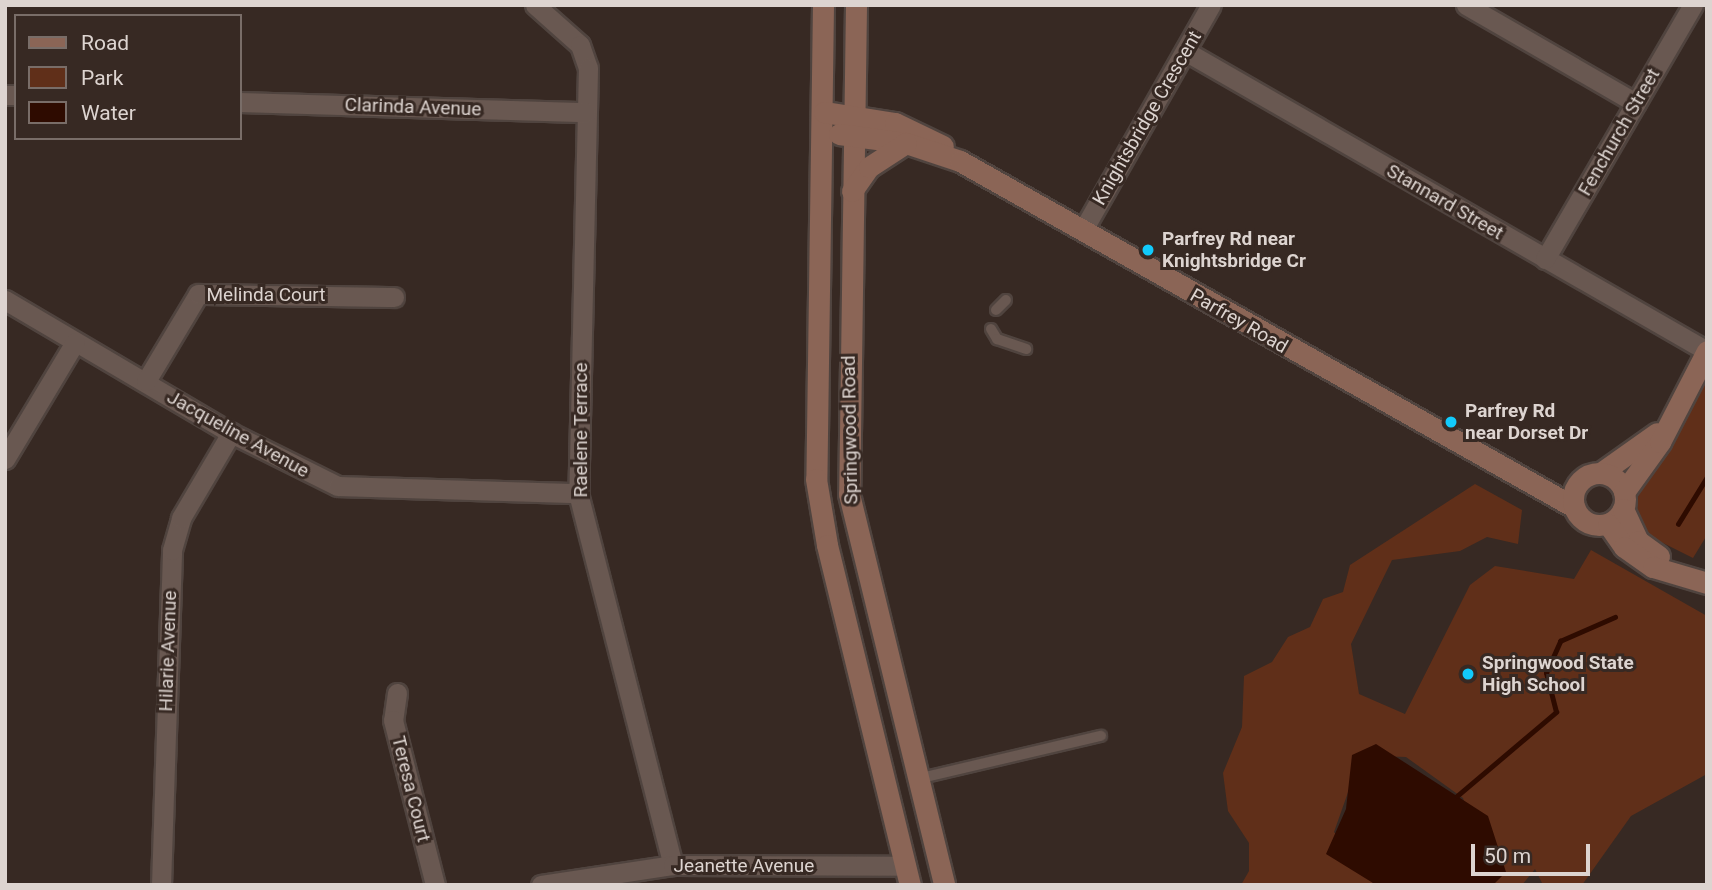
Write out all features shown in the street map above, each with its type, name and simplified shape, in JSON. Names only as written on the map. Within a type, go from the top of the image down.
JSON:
[{"type":"main road","name":"Springwood Road","points":[[824,5],[816,479],[827,545],[908,876]]},
{"type":"main road","name":"Springwood Road","points":[[856,5],[849,494],[916,779],[944,885]]},
{"type":"main road","name":"Parfrey Road","points":[[824,122],[914,129],[960,161],[1518,481],[1574,508]]},
{"type":"main road","name":"Parfrey Road","points":[[854,125],[960,161]]},
{"type":"main road","points":[[852,191],[869,167],[906,143]]},
{"type":"main road","points":[[1608,524],[1624,501],[1707,351]]},
{"type":"main road","points":[[1665,425],[1630,459],[1579,481],[1574,508],[1586,522],[1608,524],[1634,554],[1685,577],[1707,583]]},
{"type":"main road","points":[[1602,472],[1624,501],[1638,541],[1685,577]]},
{"type":"main road","name":"Parfrey Road","points":[[1518,481],[1579,481]]},
{"type":"street","name":"Raelene Terrace","points":[[535,5],[580,45],[588,68],[578,493],[674,865]]},
{"type":"street","name":"Knightsbridge Crescent","points":[[1083,230],[1211,5]]},
{"type":"street","points":[[1466,5],[1636,103]]},
{"type":"street","name":"Fenchurch Street","points":[[1545,260],[1693,5]]},
{"type":"street","name":"Stannard Street","points":[[1185,51],[1707,351]]},
{"type":"street","name":"Clarinda Avenue","points":[[242,102],[586,112]]},
{"type":"street","name":"Melinda Court","points":[[146,381],[198,294],[394,297]]},
{"type":"street","name":"Jacqueline Avenue","points":[[5,300],[231,433],[338,486],[578,493]]},
{"type":"street","points":[[5,459],[75,341]]},
{"type":"street","name":"Hilarie Avenue","points":[[161,885],[172,550],[181,518],[231,433]]},
{"type":"street","name":"Teresa Court","points":[[397,693],[393,720],[435,885]]},
{"type":"street","name":"Jeanette Avenue","points":[[541,885],[674,865],[908,876]]},
{"type":"lane","points":[[996,310],[1006,300]]},
{"type":"lane","points":[[991,329],[997,339],[1026,349]]},
{"type":"lane","points":[[916,779],[1101,736]]},
{"type":"green space","points":[[1707,372],[1707,535],[1693,558],[1637,530],[1632,507]]},
{"type":"green space","name":"Springwood State High School","points":[[1475,484],[1522,510],[1518,544],[1487,537],[1460,551],[1392,560],[1351,644],[1359,694],[1405,714],[1470,585],[1495,566],[1574,579],[1591,550],[1707,616],[1707,774],[1631,816],[1582,885],[1543,885],[1535,869],[1522,885],[1448,885],[1493,884],[1463,798],[1406,757],[1352,755],[1352,781],[1334,832],[1373,883],[1427,885],[1241,885],[1249,871],[1249,843],[1228,811],[1223,773],[1242,727],[1244,676],[1272,662],[1288,637],[1310,627],[1323,599],[1343,592],[1350,565]]},
{"type":"water","points":[[1376,744],[1488,816],[1506,872],[1493,885],[1373,883],[1326,854],[1346,809],[1352,755]]},
{"type":"waterway","points":[[1678,524],[1707,477]]},
{"type":"waterway","points":[[1457,796],[1556,712],[1546,673],[1560,641],[1615,617]]},
{"type":"place","name":"Parfrey Rd near Knightsbridge Cr","points":[[1148,250]]},
{"type":"place","name":"Parfrey Rd near Dorset Dr","points":[[1451,422]]},
{"type":"place","name":"Springwood State High School","points":[[1468,674]]}]
